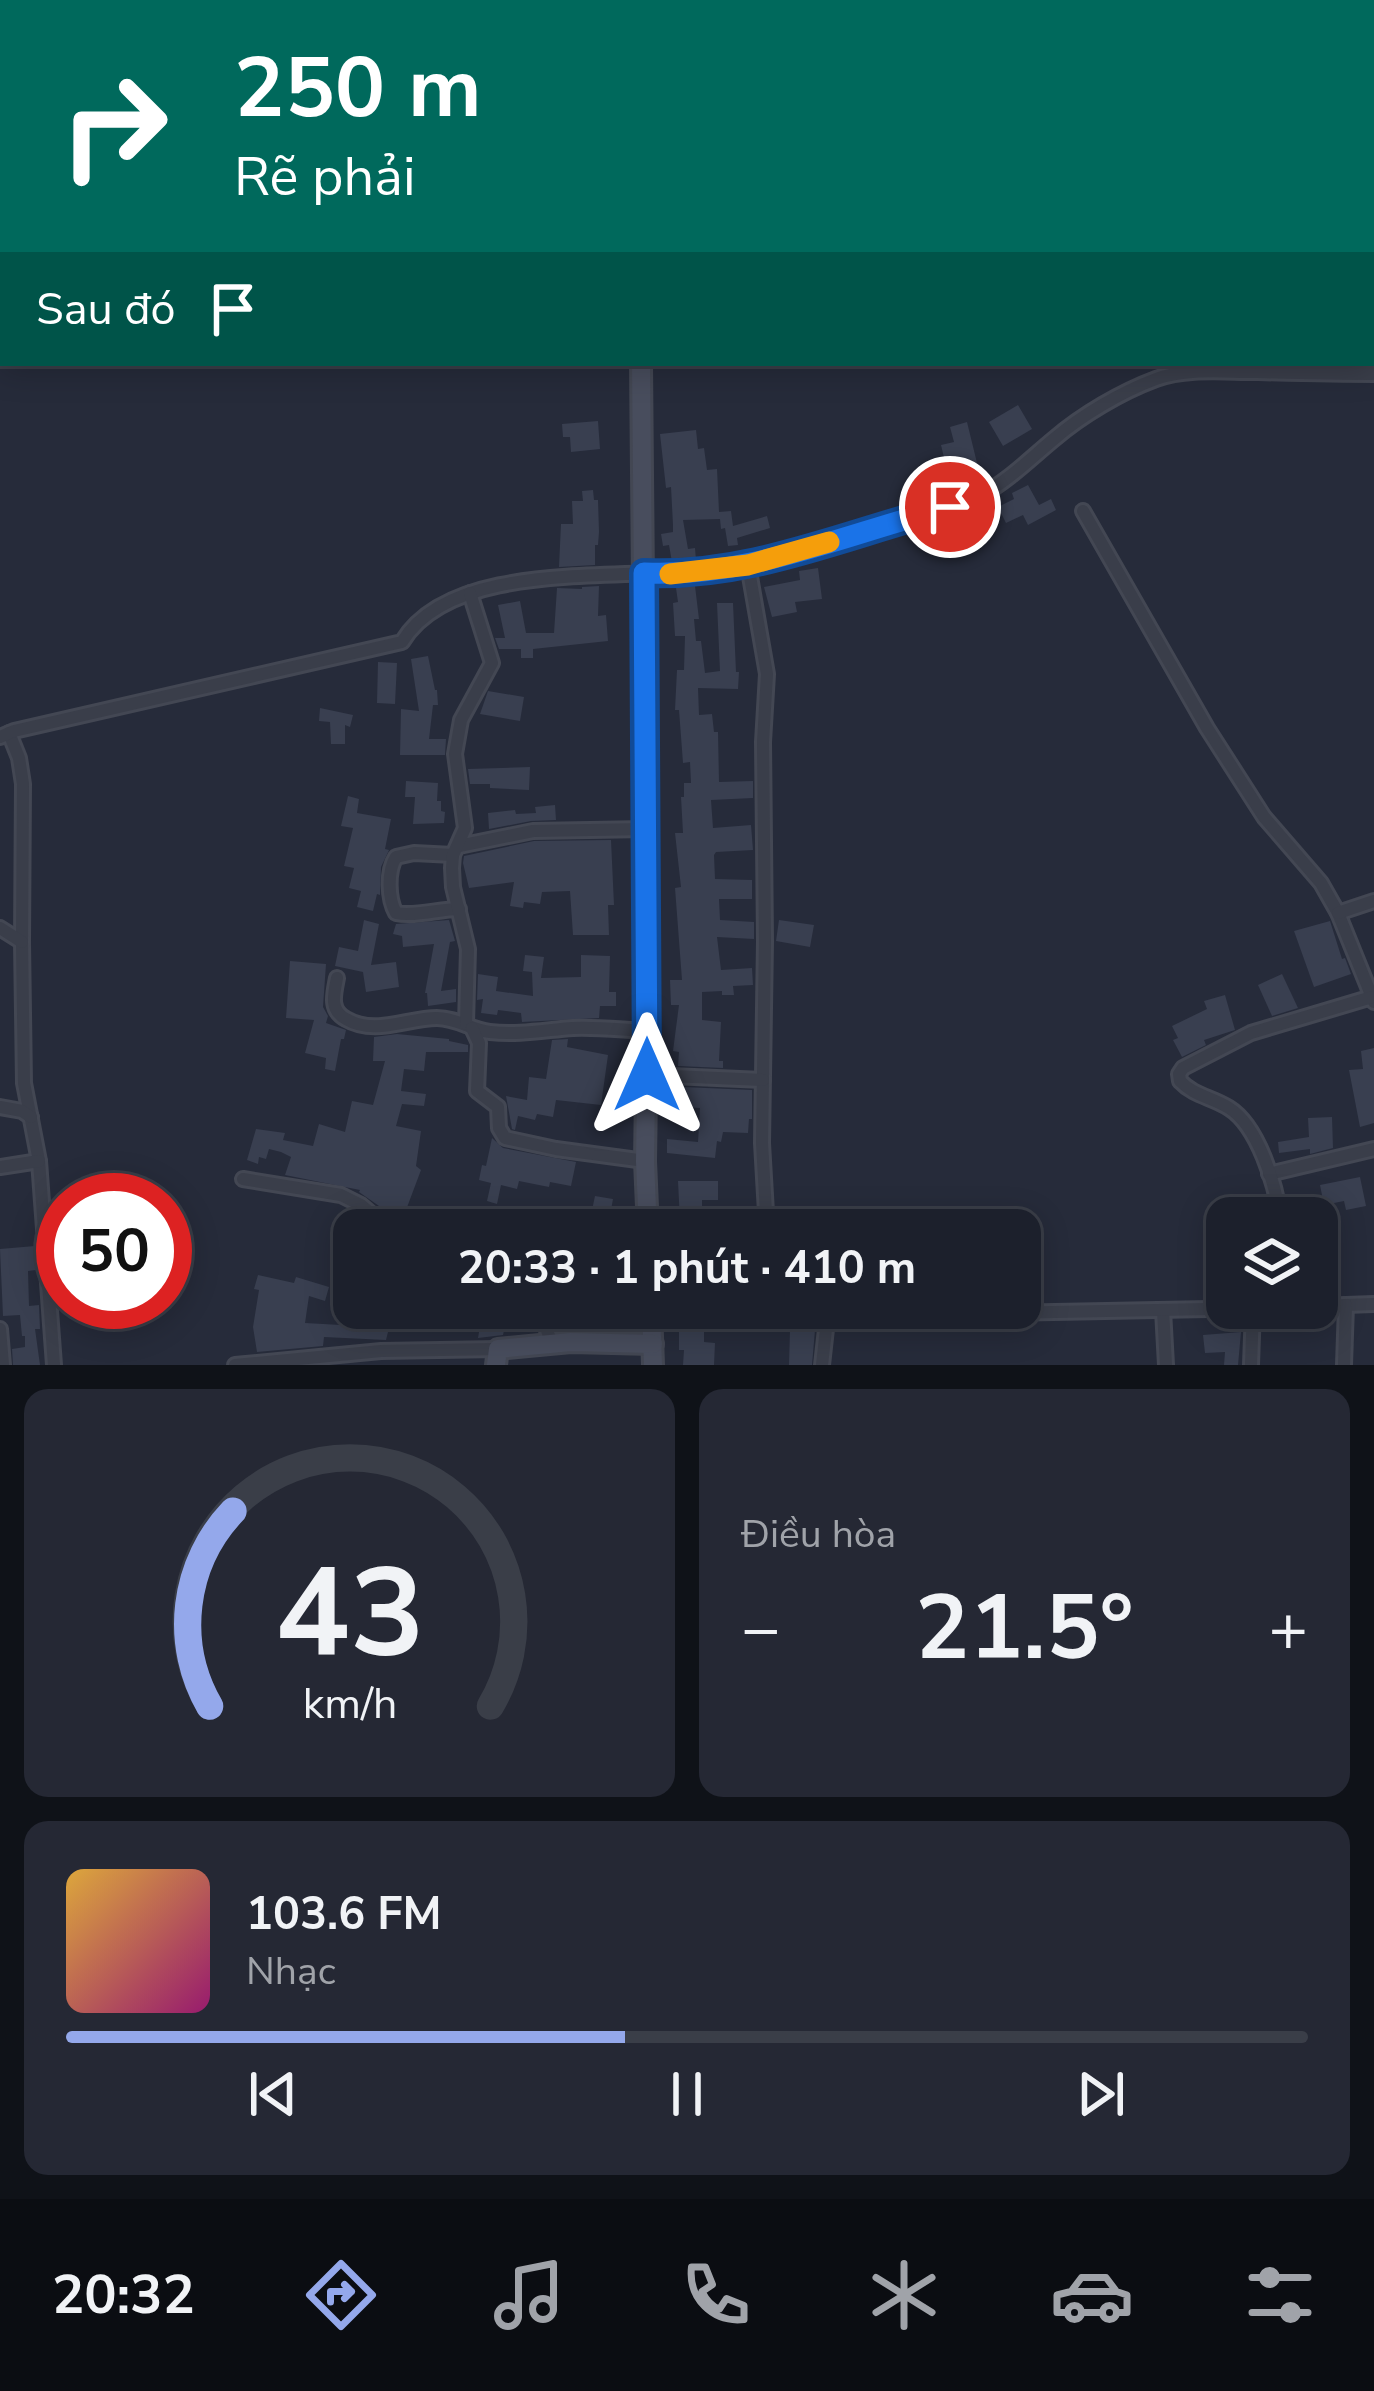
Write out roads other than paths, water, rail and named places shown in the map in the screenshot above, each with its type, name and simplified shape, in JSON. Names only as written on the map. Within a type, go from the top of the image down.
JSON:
[{"type":"main road","points":[[640,366],[647,1209]]},
{"type":"main road","points":[[652,1329],[653,1365]]},
{"type":"main road","points":[[497,1357],[572,1342],[652,1344]]},
{"type":"street","points":[[55,1365],[39,1160],[24,1083],[23,784],[20,758],[5,735],[402,642],[427,613],[506,583],[692,573],[748,565],[950,507],[982,495],[1066,429],[1154,380],[1188,372],[1374,374]]},
{"type":"street","points":[[1083,511],[1207,728],[1264,817],[1321,883],[1373,999],[1251,1033],[1181,1070],[1180,1081],[1190,1091],[1241,1118],[1254,1137],[1275,1197]]},
{"type":"street","points":[[748,565],[766,674],[764,1209]]},
{"type":"street","points":[[470,593],[492,663],[465,712],[457,737],[455,771],[465,828],[456,850],[453,887],[468,949],[468,1025],[479,1043],[476,1091],[498,1107],[499,1128],[506,1138],[645,1161]]},
{"type":"street","points":[[459,909],[400,915],[393,911],[391,866],[396,857],[456,850],[532,831],[646,829]]},
{"type":"street","points":[[1338,913],[1374,901]]},
{"type":"street","points":[[0,928],[22,942]]},
{"type":"street","points":[[337,978],[334,1004],[351,1022],[387,1026],[433,1018],[486,1032],[647,1031]]},
{"type":"street","points":[[647,1075],[763,1080]]},
{"type":"street","points":[[0,1107],[32,1117]]},
{"type":"street","points":[[1269,1174],[1374,1149]]},
{"type":"street","points":[[0,1167],[39,1160]]},
{"type":"street","points":[[243,1179],[341,1195],[366,1209]]},
{"type":"street","points":[[1338,1305],[1374,1304]]},
{"type":"street","points":[[1344,1365],[1346,1305]]},
{"type":"street","points":[[1041,1312],[1206,1309]]},
{"type":"street","points":[[1163,1310],[1166,1365]]},
{"type":"street","points":[[0,1329],[3,1365]]},
{"type":"street","points":[[547,1329],[552,1344]]},
{"type":"street","points":[[822,1365],[826,1329]]},
{"type":"street","points":[[1251,1365],[1255,1329]]},
{"type":"street","points":[[235,1365],[497,1357]]}]
